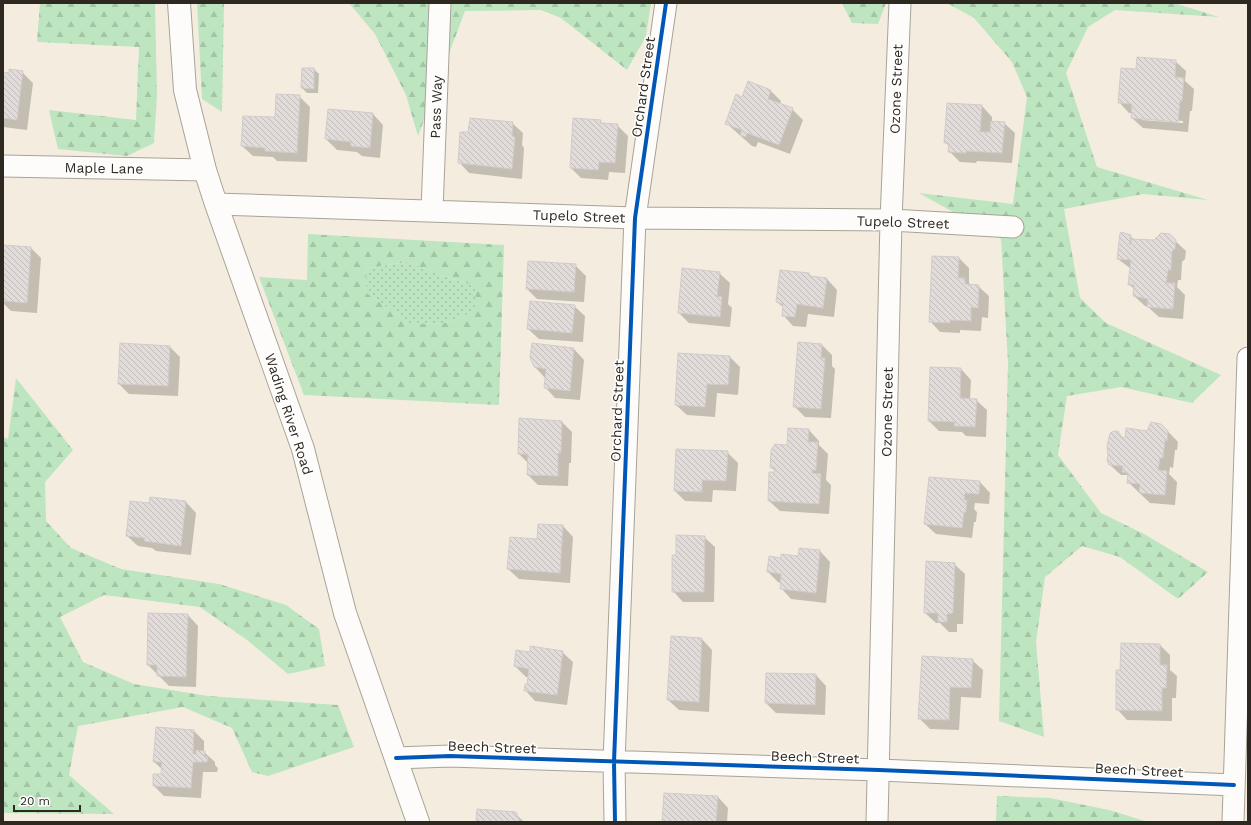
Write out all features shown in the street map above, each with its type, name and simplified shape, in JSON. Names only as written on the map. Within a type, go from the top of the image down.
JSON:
[{"type":"main road","name":"Wading River Road","points":[[179,3],[185,90],[205,170],[303,449],[345,613],[418,822]]},
{"type":"street","name":"Pass Way","points":[[432,211],[440,3]]},
{"type":"street","name":"Orchard Street","points":[[615,822],[614,762],[635,218],[666,3]]},
{"type":"street","name":"Ozone Street","points":[[877,822],[891,220],[900,3]]},
{"type":"street","name":"Maple Lane","points":[[3,166],[205,170]]},
{"type":"street","name":"Tupelo Street","points":[[216,204],[635,218],[891,220],[1013,227]]},
{"type":"street","points":[[1233,822],[1248,358]]},
{"type":"street","name":"Beech Street","points":[[396,758],[450,756],[879,770],[1234,785]]},
{"type":"green space","points":[[40,3],[155,3],[157,95],[154,143],[127,156],[58,149],[49,110],[136,120],[139,47],[37,42]]},
{"type":"green space","points":[[197,3],[224,3],[222,112],[202,99]]},
{"type":"green space","points":[[349,3],[651,3],[646,36],[627,70],[561,18],[541,10],[465,11],[418,136],[406,95],[375,34]]},
{"type":"green space","points":[[842,3],[886,3],[878,24],[852,23]]},
{"type":"green space","points":[[947,3],[1174,3],[1219,17],[1115,10],[1088,27],[1066,73],[1097,167],[1208,200],[1143,194],[1064,209],[1080,298],[1106,323],[1221,375],[1192,403],[1121,387],[1067,396],[1058,455],[1101,513],[1144,534],[1208,572],[1178,599],[1120,557],[1082,546],[1045,577],[1036,642],[1044,737],[999,721],[1008,363],[1001,239],[919,193],[1013,204],[1027,97],[1012,62],[974,18]]},
{"type":"green space","points":[[308,234],[504,245],[499,405],[304,395],[259,277],[307,280]],"holes":[[[407,262],[475,286],[476,308],[463,317],[445,323],[410,324],[365,292],[367,268]]]},
{"type":"green space","points":[[407,262],[475,286],[477,308],[463,317],[445,323],[410,324],[365,292],[367,268]]},
{"type":"green space","points":[[16,378],[73,450],[45,482],[46,521],[71,548],[121,569],[219,584],[286,605],[319,629],[325,666],[288,674],[247,640],[200,607],[104,595],[60,617],[83,662],[134,684],[208,696],[338,705],[354,747],[268,776],[252,772],[232,728],[183,707],[78,726],[69,775],[114,814],[3,813],[3,437],[8,439]]},
{"type":"green space","points":[[997,796],[1050,798],[1109,810],[1148,822],[996,822]]},
{"type":"building","points":[[1137,57],[1176,60],[1175,77],[1184,78],[1178,122],[1131,118],[1132,104],[1118,103],[1121,68],[1136,69]]},
{"type":"building","points":[[302,68],[314,68],[314,89],[301,88]]},
{"type":"building","points":[[9,69],[23,71],[17,120],[3,118],[3,72],[9,73]]},
{"type":"building","points":[[748,81],[771,90],[768,99],[793,108],[779,145],[747,133],[746,137],[740,135],[742,130],[725,124],[736,94],[742,97]]},
{"type":"building","points":[[276,94],[300,95],[297,153],[265,151],[265,148],[241,146],[243,116],[275,117]]},
{"type":"building","points":[[947,103],[982,105],[980,132],[990,132],[991,121],[1005,122],[1002,153],[966,151],[966,153],[948,152],[949,143],[944,143]]},
{"type":"building","points":[[328,109],[373,113],[370,148],[351,146],[351,142],[325,139]]},
{"type":"building","points":[[470,118],[513,122],[512,136],[515,137],[512,169],[458,163],[460,132],[468,132]]},
{"type":"building","points":[[573,118],[601,120],[600,123],[618,124],[615,163],[599,162],[598,170],[570,168]]},
{"type":"building","points":[[1121,232],[1131,235],[1129,244],[1131,244],[1131,239],[1154,240],[1161,233],[1170,234],[1176,240],[1175,249],[1172,251],[1171,270],[1168,270],[1166,283],[1175,283],[1173,309],[1147,307],[1148,299],[1133,296],[1134,285],[1128,285],[1131,260],[1117,259]]},
{"type":"building","points":[[3,245],[31,247],[27,303],[3,301]]},
{"type":"building","points":[[932,256],[959,257],[958,278],[965,278],[965,284],[979,285],[978,308],[971,307],[971,321],[950,320],[950,323],[929,322]]},
{"type":"building","points":[[528,261],[576,264],[574,292],[526,289]]},
{"type":"building","points":[[682,268],[720,272],[717,296],[722,297],[720,317],[678,313]]},
{"type":"building","points":[[780,270],[809,273],[809,276],[827,278],[823,308],[797,304],[795,317],[782,316],[783,304],[776,302]]},
{"type":"building","points":[[530,301],[575,305],[572,333],[527,329]]},
{"type":"building","points":[[798,342],[822,344],[821,358],[825,358],[821,409],[793,407]]},
{"type":"building","points":[[120,343],[170,346],[168,386],[118,384]]},
{"type":"building","points":[[532,343],[574,348],[570,391],[544,388],[546,369],[534,367],[530,357]]},
{"type":"building","points":[[678,353],[730,356],[728,385],[707,384],[705,407],[675,405]]},
{"type":"building","points":[[930,367],[961,368],[960,398],[977,399],[975,427],[954,426],[955,422],[928,421]]},
{"type":"building","points":[[519,418],[562,421],[561,453],[558,453],[558,476],[527,475],[528,454],[518,454]]},
{"type":"building","points":[[1151,422],[1161,424],[1168,431],[1167,441],[1165,440],[1163,458],[1160,458],[1158,470],[1167,471],[1165,495],[1139,493],[1140,484],[1127,483],[1128,473],[1122,472],[1123,466],[1109,465],[1107,460],[1107,446],[1110,433],[1118,431],[1120,437],[1125,438],[1126,428],[1147,431]]},
{"type":"building","points":[[788,428],[809,429],[808,442],[818,442],[816,470],[812,470],[812,473],[821,474],[819,504],[768,501],[769,472],[775,472],[775,468],[770,468],[771,450],[775,444],[787,445]]},
{"type":"building","points":[[676,449],[728,451],[726,481],[702,480],[702,492],[674,491]]},
{"type":"building","points":[[929,477],[980,481],[979,494],[965,493],[964,500],[967,500],[966,512],[964,512],[962,528],[924,524]]},
{"type":"building","points":[[150,497],[186,501],[181,546],[144,541],[145,538],[126,536],[130,501],[149,503]]},
{"type":"building","points":[[538,524],[563,525],[560,573],[507,569],[510,537],[537,539]]},
{"type":"building","points":[[676,535],[705,536],[704,592],[672,592],[672,555],[676,555]]},
{"type":"building","points":[[799,548],[820,550],[816,593],[780,589],[781,574],[767,572],[769,556],[781,558],[781,554],[798,556]]},
{"type":"building","points":[[926,561],[955,563],[953,613],[947,614],[947,622],[938,622],[938,613],[924,613]]},
{"type":"building","points":[[148,613],[188,614],[186,677],[157,676],[157,665],[147,665]]},
{"type":"building","points":[[671,636],[702,638],[699,702],[667,700]]},
{"type":"building","points":[[1121,643],[1160,644],[1160,665],[1167,665],[1166,688],[1162,688],[1162,711],[1116,710],[1116,670],[1120,670]]},
{"type":"building","points":[[530,646],[563,651],[557,695],[524,691],[525,684],[527,684],[529,669],[514,666],[516,650],[530,652]]},
{"type":"building","points":[[922,656],[973,659],[971,688],[950,687],[949,720],[918,719]]},
{"type":"building","points":[[766,673],[816,674],[815,705],[765,703]]},
{"type":"building","points":[[156,727],[194,730],[193,754],[196,754],[196,750],[205,751],[204,757],[208,757],[207,762],[193,762],[191,788],[153,786],[153,774],[161,774],[162,762],[153,762]]},
{"type":"building","points":[[664,793],[718,796],[716,822],[662,822]]},
{"type":"building","points":[[477,809],[516,812],[519,822],[476,822]]},
{"type":"cycle path","points":[[615,822],[614,762],[635,218],[666,3]]},
{"type":"cycle path","points":[[396,758],[450,756],[879,770],[1234,785]]}]
